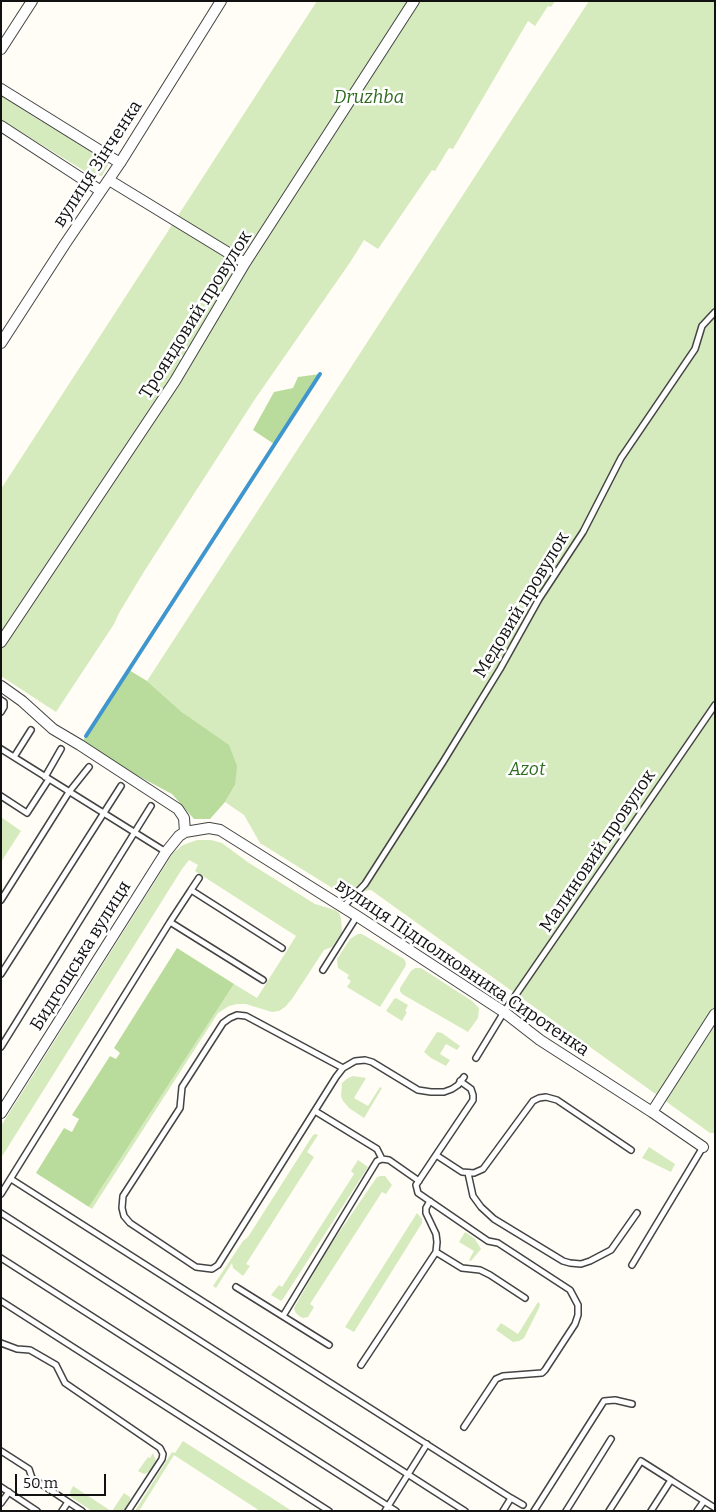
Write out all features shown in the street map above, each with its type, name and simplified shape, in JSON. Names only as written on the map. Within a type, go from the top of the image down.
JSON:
[{"type":"street","points":[[1,48],[32,1]]},
{"type":"street","name":"вулиця Зінченка","points":[[1,343],[120,163],[221,1]]},
{"type":"street","name":"Трояндовий провулок","points":[[1,642],[175,381],[245,264],[414,1]]},
{"type":"street","points":[[1,89],[120,163]]},
{"type":"street","points":[[1,126],[101,191]]},
{"type":"street","points":[[108,180],[245,264]]},
{"type":"street","points":[[1,686],[22,700],[52,729],[80,745],[178,809],[184,818],[185,832]]},
{"type":"street","name":"вулиця Підполковника Сиротенка","points":[[185,832],[209,828],[220,830],[357,916],[504,1012],[540,1040],[703,1147]]},
{"type":"street","name":"Бидгощська вулиця","points":[[1,1113],[166,852],[179,836],[185,832]]},
{"type":"street","points":[[652,1112],[715,1014]]},
{"type":"lane","name":"Медовий провулок","points":[[342,907],[365,884],[443,762],[500,669],[539,599],[583,532],[621,458],[695,348],[702,326],[715,312]]},
{"type":"lane","points":[[1,700],[4,702],[4,707],[1,712]]},
{"type":"lane","name":"Малиновий провулок","points":[[476,1058],[504,1012],[715,705]]},
{"type":"lane","points":[[14,757],[31,730]]},
{"type":"lane","points":[[1,748],[166,852]]},
{"type":"lane","points":[[1,796],[28,813],[62,749]]},
{"type":"lane","points":[[1,900],[69,792],[89,767]]},
{"type":"lane","points":[[1,974],[121,786]]},
{"type":"lane","points":[[1,1047],[151,806]]},
{"type":"lane","points":[[1,1194],[199,878]]},
{"type":"lane","points":[[190,890],[282,948]]},
{"type":"lane","points":[[323,970],[357,916]]},
{"type":"lane","points":[[170,922],[264,980]]},
{"type":"lane","points":[[343,1068],[246,1016],[237,1015],[230,1018],[223,1023],[182,1087],[180,1108],[124,1196],[122,1208],[124,1216],[196,1267],[212,1269],[218,1265],[343,1068],[355,1061],[365,1060],[372,1062],[418,1090],[431,1092],[444,1092],[452,1089],[462,1079],[471,1089],[473,1100],[416,1184],[418,1192],[488,1240],[498,1243],[570,1290],[578,1305],[578,1315],[575,1324],[542,1374],[503,1376],[496,1379],[464,1427]]},
{"type":"lane","points":[[436,1154],[462,1172],[474,1173],[483,1168],[532,1101],[546,1097],[557,1100],[631,1150]]},
{"type":"lane","points":[[315,1111],[377,1149],[382,1159]]},
{"type":"lane","points":[[632,1265],[703,1147]]},
{"type":"lane","points":[[283,1316],[377,1161],[382,1159],[389,1160],[419,1181]]},
{"type":"lane","points":[[468,1173],[473,1196],[481,1207],[494,1219],[563,1261],[570,1263],[581,1264],[590,1262],[611,1250],[638,1213]]},
{"type":"lane","points":[[11,1179],[523,1505]]},
{"type":"lane","points":[[361,1366],[436,1252],[436,1234],[426,1213],[426,1208],[430,1201]]},
{"type":"lane","points":[[1,1213],[465,1511]]},
{"type":"lane","points":[[436,1252],[462,1268],[480,1270],[490,1275],[525,1298]]},
{"type":"lane","points":[[1,1258],[386,1508],[396,1511]]},
{"type":"lane","points":[[236,1287],[329,1346]]},
{"type":"lane","points":[[1,1301],[329,1511]]},
{"type":"lane","points":[[1,1343],[17,1349],[30,1350],[56,1365],[65,1383],[160,1448],[163,1454],[162,1459],[128,1511]]},
{"type":"lane","points":[[534,1511],[604,1401],[616,1400],[632,1404]]},
{"type":"lane","points":[[566,1511],[612,1439]]},
{"type":"lane","points":[[386,1508],[427,1444]]},
{"type":"lane","points":[[1,1451],[29,1468],[32,1478],[82,1511]]},
{"type":"lane","points":[[609,1511],[641,1461],[715,1508]]},
{"type":"lane","points":[[652,1511],[671,1480]]},
{"type":"lane","points":[[1,1488],[37,1511]]},
{"type":"lane","points":[[1,1503],[9,1492]]},
{"type":"lane","points":[[502,1511],[511,1498]]},
{"type":"lane","points":[[697,1511],[704,1501]]},
{"type":"lane","points":[[62,1511],[68,1502]]},
{"type":"green space","name":"Druzhba","points":[[317,1],[555,1],[551,7],[548,6],[535,26],[528,21],[453,149],[449,148],[435,171],[432,170],[378,249],[364,240],[255,399],[145,570],[114,624],[56,712],[1,676],[1,489]]},
{"type":"green space","name":"Azot","points":[[589,1],[715,1],[715,1133],[710,1133],[371,890],[342,894],[260,843],[244,815],[225,802],[235,785],[183,713],[147,681]]},
{"type":"green space","points":[[1,96],[109,163],[102,176],[91,175],[1,120]]},
{"type":"green space","points":[[320,374],[274,444],[253,430],[274,392],[293,388],[298,377]]},
{"type":"green space","points":[[129,670],[147,681],[183,713],[229,745],[237,766],[235,785],[225,802],[210,819],[194,819],[172,794],[80,745]]},
{"type":"green space","points":[[1,817],[21,831],[1,862]]},
{"type":"green space","points":[[197,840],[211,840],[222,843],[249,863],[315,904],[335,910],[341,918],[342,932],[332,947],[324,950],[292,999],[279,1011],[272,1012],[246,1004],[237,1004],[229,1006],[218,1013],[92,1209],[89,1207],[234,984],[257,998],[296,936],[195,871],[198,865],[189,860],[1,1158],[1,1126],[173,853],[183,845]]},
{"type":"green space","points":[[358,934],[362,934],[404,959],[406,963],[380,1007],[347,987],[351,981],[347,978],[349,975],[338,968],[337,959],[350,939]]},
{"type":"green space","points":[[177,948],[234,984],[89,1207],[36,1173],[64,1128],[72,1132],[79,1119],[72,1115],[110,1056],[116,1059],[120,1053],[114,1048]]},
{"type":"green space","points":[[415,968],[421,968],[472,1001],[479,1008],[478,1018],[468,1032],[402,994],[400,988]]},
{"type":"green space","points":[[396,998],[408,1005],[405,1011],[407,1012],[402,1021],[386,1011]]},
{"type":"green space","points":[[437,1032],[442,1033],[460,1046],[457,1050],[446,1044],[440,1054],[450,1060],[446,1066],[424,1052]]},
{"type":"green space","points":[[353,1076],[366,1078],[354,1098],[368,1106],[380,1087],[382,1088],[364,1118],[349,1108],[341,1096],[342,1083]]},
{"type":"green space","points":[[313,1135],[318,1135],[307,1152],[314,1157],[246,1264],[250,1266],[243,1276],[233,1268],[232,1263],[216,1288],[213,1286],[243,1241],[248,1237]]},
{"type":"green space","points":[[649,1147],[675,1164],[671,1172],[642,1158]]},
{"type":"green space","points":[[358,1160],[368,1167],[281,1301],[271,1295],[279,1285],[282,1287],[354,1174],[351,1171]]},
{"type":"green space","points":[[385,1176],[392,1185],[386,1194],[382,1192],[310,1304],[314,1307],[308,1317],[303,1318],[299,1316],[294,1308],[329,1247],[377,1177]]},
{"type":"green space","points":[[417,1213],[422,1219],[422,1223],[354,1332],[345,1327]]},
{"type":"green space","points":[[465,1232],[475,1239],[481,1249],[471,1261],[469,1260],[474,1251],[459,1242]]},
{"type":"green space","points":[[538,1302],[540,1304],[539,1308],[524,1338],[513,1342],[496,1330],[501,1323],[518,1334]]},
{"type":"green space","points":[[183,1441],[292,1511],[260,1511],[174,1455],[139,1511],[135,1511],[172,1452],[175,1453]]},
{"type":"green space","points":[[153,1453],[156,1461],[149,1472],[144,1474],[138,1471],[148,1457],[150,1458]]},
{"type":"green space","points":[[73,1486],[111,1511],[92,1511],[71,1497],[70,1492]]},
{"type":"green space","points":[[124,1493],[130,1497],[130,1500],[124,1511],[112,1511]]},
{"type":"waterway","points":[[86,736],[320,374]]}]
